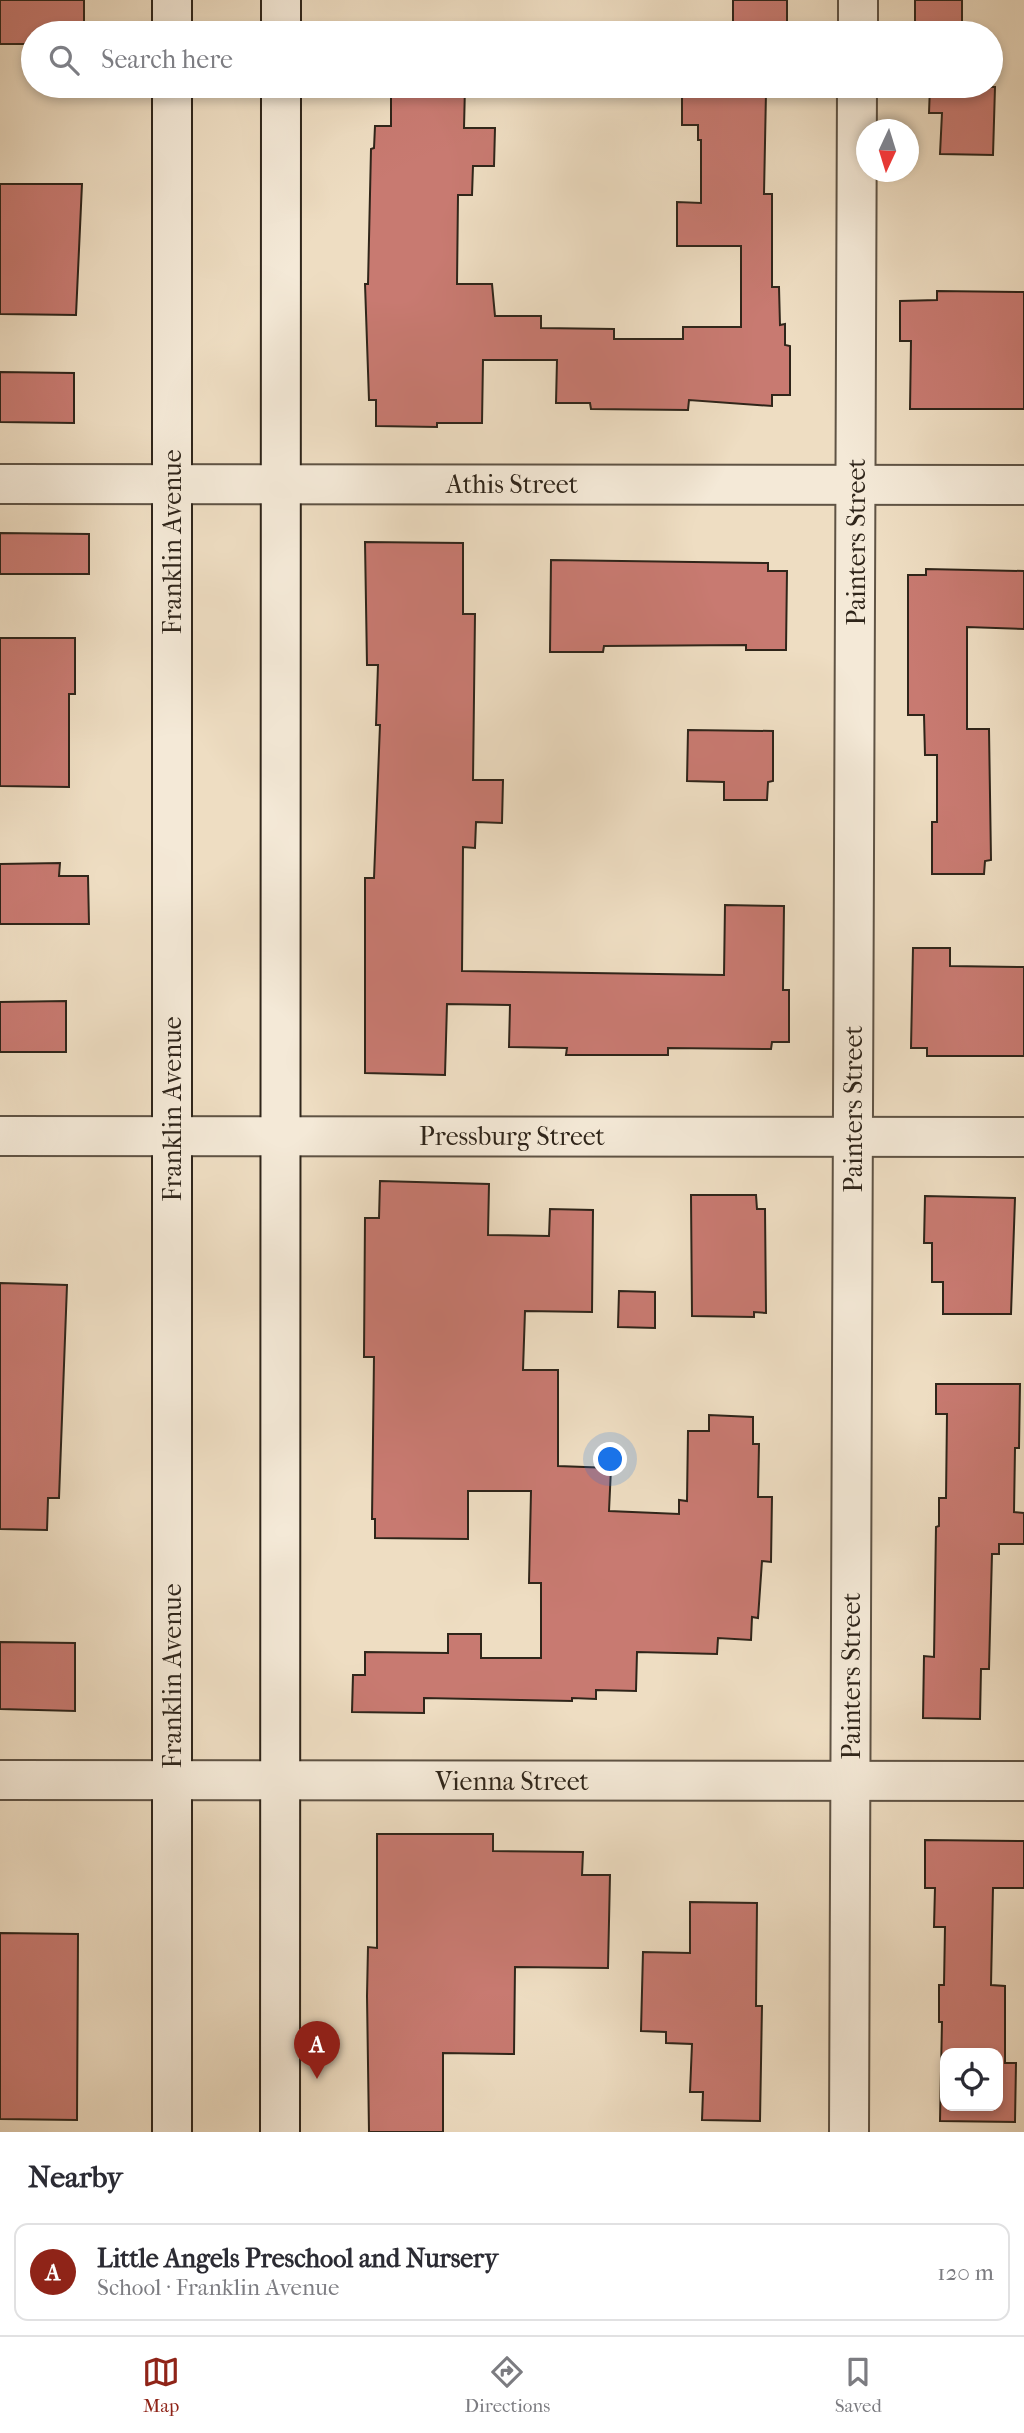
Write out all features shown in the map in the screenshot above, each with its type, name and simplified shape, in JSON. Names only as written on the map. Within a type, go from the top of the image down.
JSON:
[{"type":"street","points":[[172,0],[172,21]]},
{"type":"street","points":[[281,0],[281,21]]},
{"type":"street","points":[[858,0],[858,21]]},
{"type":"street","name":"Franklin Avenue","points":[[172,98],[172,2132]]},
{"type":"street","points":[[280,2132],[281,98]]},
{"type":"street","name":"Painters Street","points":[[849,2132],[857,98]]},
{"type":"street","name":"Athis Street","points":[[0,484],[1024,485]]},
{"type":"street","name":"Pressburg Street","points":[[0,1136],[1024,1137]]},
{"type":"street","name":"Vienna Street","points":[[0,1780],[1024,1781]]},
{"type":"building","points":[[0,0],[84,0],[84,21],[21,21],[21,44],[0,44]]},
{"type":"building","points":[[733,0],[787,0],[787,21],[733,21]]},
{"type":"building","points":[[915,0],[962,0],[962,21],[915,21]]},
{"type":"building","points":[[391,98],[465,98],[464,128],[495,128],[494,166],[473,166],[472,195],[458,195],[457,284],[492,284],[495,316],[541,316],[541,328],[614,329],[614,339],[683,339],[683,327],[741,327],[741,246],[677,246],[677,202],[701,203],[701,140],[698,140],[698,125],[682,125],[682,98],[766,98],[764,194],[772,194],[772,287],[779,287],[780,325],[785,324],[785,345],[790,346],[790,395],[772,395],[772,406],[689,400],[688,410],[591,409],[590,403],[556,403],[557,360],[483,360],[482,423],[437,423],[437,427],[376,426],[376,400],[369,400],[365,284],[368,284],[371,149],[374,148],[375,126],[391,126]]},
{"type":"building","points":[[930,98],[995,98],[993,155],[940,154],[942,113],[929,113]]},
{"type":"building","points":[[0,184],[82,184],[76,315],[0,314]]},
{"type":"building","points":[[937,291],[1024,292],[1024,409],[910,409],[911,341],[900,341],[900,301],[937,300]]},
{"type":"building","points":[[0,372],[74,373],[74,423],[0,422]]},
{"type":"building","points":[[0,533],[89,534],[89,574],[0,574]]},
{"type":"building","points":[[365,542],[463,543],[463,614],[475,614],[473,780],[503,780],[502,823],[476,822],[475,848],[463,847],[462,971],[724,975],[725,905],[784,906],[783,990],[789,990],[789,1042],[772,1042],[771,1049],[668,1048],[668,1055],[566,1055],[567,1048],[509,1047],[510,1005],[447,1004],[445,1075],[365,1073],[365,878],[374,878],[380,725],[376,725],[378,665],[367,665]]},
{"type":"building","points":[[551,560],[768,563],[768,571],[787,571],[786,650],[746,650],[746,645],[604,646],[603,652],[550,652]]},
{"type":"building","points":[[926,569],[1024,571],[1024,629],[967,627],[967,729],[989,729],[991,860],[985,861],[984,874],[932,874],[932,822],[937,822],[937,755],[925,755],[924,715],[908,715],[908,575],[926,575]]},
{"type":"building","points":[[0,638],[75,638],[75,694],[69,694],[69,787],[0,786]]},
{"type":"building","points":[[688,730],[773,731],[773,781],[768,782],[767,800],[724,800],[724,782],[687,781]]},
{"type":"building","points":[[60,863],[59,876],[88,876],[89,924],[0,924],[0,864]]},
{"type":"building","points":[[913,948],[950,948],[950,966],[1024,967],[1024,1056],[927,1056],[927,1048],[911,1048]]},
{"type":"building","points":[[66,1001],[66,1052],[0,1052],[0,1002]]},
{"type":"building","points":[[380,1181],[489,1184],[488,1235],[549,1236],[550,1209],[593,1210],[592,1312],[525,1311],[523,1370],[558,1370],[558,1466],[611,1468],[609,1511],[679,1514],[679,1500],[687,1501],[688,1431],[709,1431],[709,1415],[753,1417],[753,1444],[759,1444],[758,1497],[772,1497],[771,1562],[762,1561],[758,1618],[752,1617],[751,1640],[718,1638],[717,1654],[637,1652],[636,1691],[596,1690],[596,1699],[572,1698],[572,1701],[424,1698],[424,1713],[352,1712],[353,1675],[365,1675],[365,1652],[448,1653],[448,1634],[481,1634],[481,1658],[541,1658],[541,1583],[529,1583],[531,1491],[468,1491],[468,1539],[375,1538],[375,1519],[372,1519],[374,1357],[364,1357],[365,1218],[379,1218]]},
{"type":"building","points":[[691,1195],[756,1195],[757,1209],[765,1209],[766,1313],[754,1312],[754,1317],[692,1316]]},
{"type":"building","points":[[925,1196],[1015,1198],[1011,1314],[943,1314],[943,1282],[932,1282],[932,1243],[924,1243]]},
{"type":"building","points":[[0,1283],[67,1285],[59,1498],[48,1498],[47,1530],[0,1529]]},
{"type":"building","points":[[619,1291],[655,1292],[655,1328],[618,1327]]},
{"type":"building","points":[[936,1384],[1020,1384],[1014,1512],[1024,1513],[1024,1544],[999,1544],[999,1554],[992,1554],[989,1669],[981,1669],[980,1719],[923,1718],[924,1656],[934,1657],[939,1498],[946,1498],[947,1414],[936,1414]]},
{"type":"building","points":[[0,1642],[75,1643],[75,1711],[0,1709]]},
{"type":"building","points":[[377,1834],[493,1834],[493,1851],[583,1852],[582,1875],[610,1875],[608,1968],[515,1967],[514,2054],[443,2053],[443,2132],[369,2132],[368,1947],[377,1948]]},
{"type":"building","points":[[925,1840],[1024,1841],[1024,1888],[993,1888],[991,1985],[1005,1986],[1005,2063],[1016,2063],[1015,2122],[940,2121],[940,2111],[1003,2111],[1003,2048],[941,2048],[939,1985],[944,1985],[945,1927],[934,1927],[935,1888],[925,1888]]},
{"type":"building","points":[[690,1902],[757,1903],[756,2006],[762,2006],[760,2121],[702,2120],[703,2092],[690,2092],[692,2044],[666,2043],[666,2032],[641,2031],[643,1952],[690,1953]]},
{"type":"building","points":[[0,1933],[78,1934],[77,2120],[0,2119]]},
{"type":"place","name":"Little Angels Preschool and Nursery","points":[[317,2079]]}]
